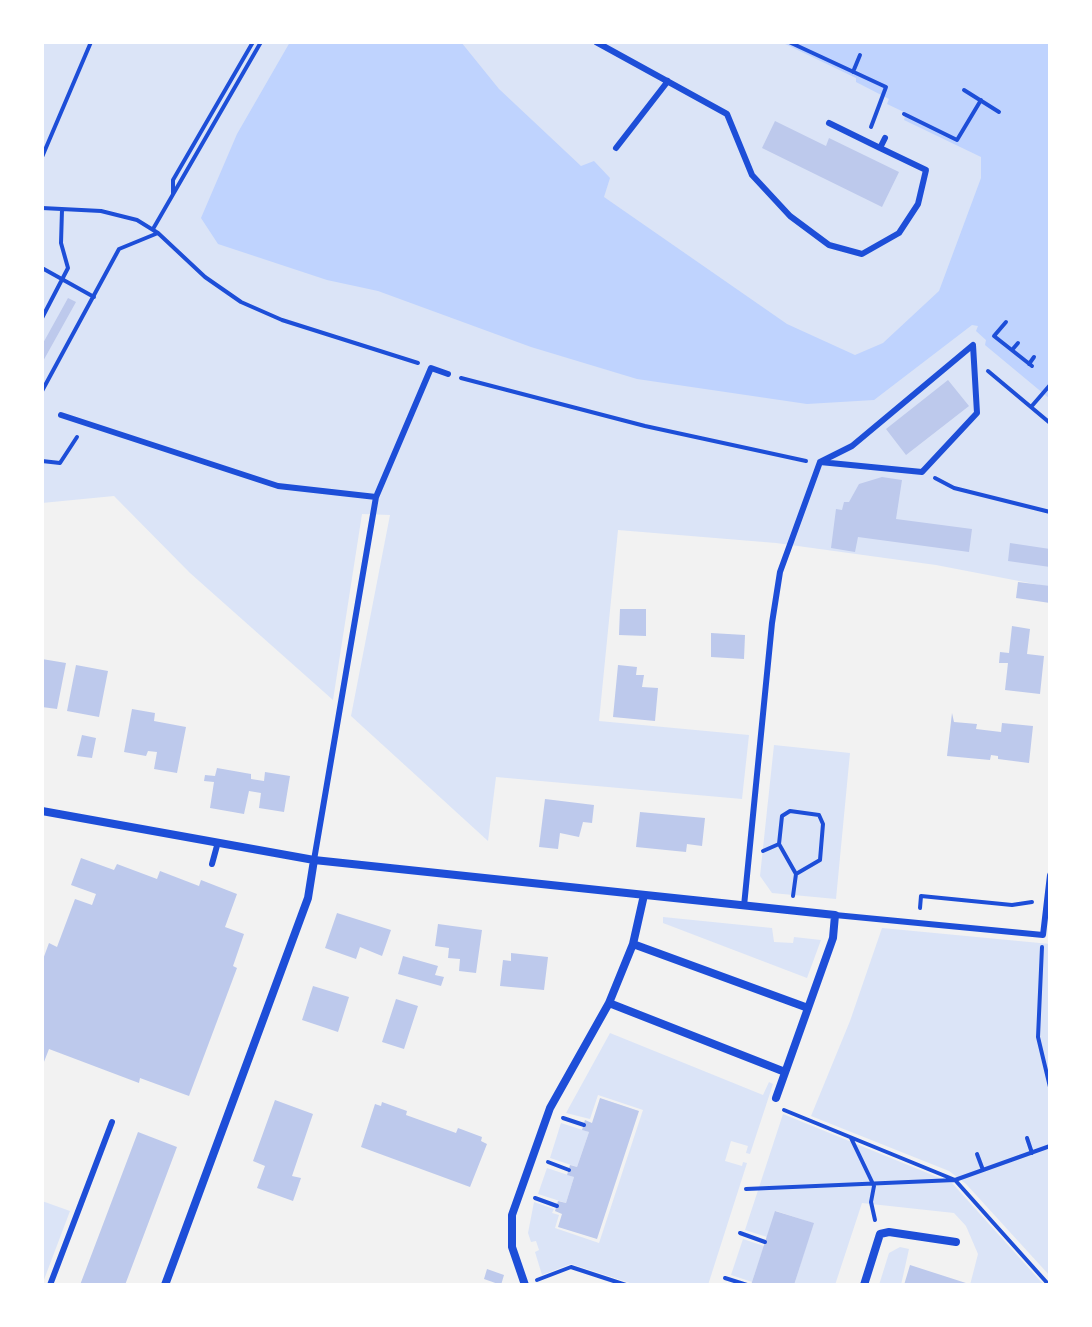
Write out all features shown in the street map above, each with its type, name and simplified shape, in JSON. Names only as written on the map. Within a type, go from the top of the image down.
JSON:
[{"type":"street","points":[[42,811],[314,860],[835,915],[833,938],[775,1102]]},
{"type":"street","points":[[165,1285],[308,898],[314,860]]},
{"type":"street","points":[[525,1285],[512,1247],[512,1215],[550,1108],[609,1003],[633,944],[644,895]]},
{"type":"street","points":[[633,944],[808,1008]]},
{"type":"street","points":[[609,1003],[785,1072]]},
{"type":"street","points":[[864,1285],[880,1234],[889,1232],[956,1242]]},
{"type":"lane","points":[[596,42],[727,114],[752,175],[790,216],[829,245],[862,254],[899,233],[918,204],[926,170],[829,123]]},
{"type":"lane","points":[[616,148],[668,81]]},
{"type":"lane","points":[[880,148],[885,138]]},
{"type":"lane","points":[[744,906],[772,623],[780,572],[820,462],[852,446],[973,345],[977,413],[922,472],[820,462]]},
{"type":"lane","points":[[314,860],[376,497],[431,368],[448,374]]},
{"type":"lane","points":[[61,415],[278,486],[376,497]]},
{"type":"lane","points":[[212,864],[218,842]]},
{"type":"lane","points":[[835,915],[1043,935],[1050,875]]},
{"type":"lane","points":[[50,1285],[112,1122]]},
{"type":"path","points":[[43,152],[91,42]]},
{"type":"path","points":[[172,195],[173,180],[253,42]]},
{"type":"path","points":[[42,391],[119,249],[156,231],[172,195],[261,42]]},
{"type":"path","points":[[789,42],[886,87],[871,127]]},
{"type":"path","points":[[853,72],[860,55]]},
{"type":"path","points":[[964,90],[999,112]]},
{"type":"path","points":[[904,114],[957,140],[981,100]]},
{"type":"path","points":[[42,208],[120,214],[156,231],[205,277],[261,312],[431,368]]},
{"type":"path","points":[[42,318],[63,280],[69,261],[62,246],[62,210]]},
{"type":"path","points":[[42,268],[94,297]]},
{"type":"path","points":[[1006,322],[994,336],[1030,365],[1034,357]]},
{"type":"path","points":[[1012,350],[1018,343]]},
{"type":"path","points":[[974,359],[1050,423]]},
{"type":"path","points":[[448,374],[645,426],[676,430],[785,459],[820,462]]},
{"type":"path","points":[[1031,407],[1050,385]]},
{"type":"path","points":[[42,461],[60,463],[86,423]]},
{"type":"path","points":[[922,472],[954,488],[1050,512]]},
{"type":"path","points":[[790,811],[819,815],[823,824],[820,860],[796,874],[780,848],[782,816],[790,811]]},
{"type":"path","points":[[919,922],[921,896],[1012,905],[1029,902],[1046,904]]},
{"type":"path","points":[[1043,935],[1038,1037],[1050,1087]]},
{"type":"path","points":[[775,1102],[851,1138],[955,1180],[1049,1285]]},
{"type":"path","points":[[561,1117],[584,1125]]},
{"type":"path","points":[[851,1138],[874,1186],[871,1202],[875,1220]]},
{"type":"path","points":[[1027,1138],[1032,1153]]},
{"type":"path","points":[[746,1189],[874,1186],[955,1180],[1050,1146]]},
{"type":"path","points":[[977,1154],[983,1170]]},
{"type":"path","points":[[545,1161],[569,1170]]},
{"type":"path","points":[[532,1198],[557,1206]]},
{"type":"path","points":[[740,1233],[765,1242]]},
{"type":"path","points":[[525,1285],[571,1267],[626,1285]]},
{"type":"path","points":[[725,1278],[747,1285]]},
{"type":"shaded area","points":[[42,42],[1050,42],[1050,587],[936,565],[776,543],[618,530],[599,721],[749,735],[742,799],[496,777],[488,841],[351,716],[390,515],[362,514],[333,700],[190,573],[114,496],[42,503]]},
{"type":"shaded area","points":[[774,745],[850,753],[836,899],[772,893],[760,876]]},
{"type":"shaded area","points":[[663,917],[772,928],[774,942],[793,943],[794,937],[821,940],[807,978],[663,923]]},
{"type":"shaded area","points":[[882,928],[1050,944],[1050,1276],[966,1184],[949,1171],[811,1116],[850,1021]]},
{"type":"shaded area","points":[[610,1033],[763,1095],[769,1082],[773,1084],[750,1154],[746,1153],[748,1146],[731,1141],[725,1161],[742,1166],[743,1162],[747,1163],[708,1285],[636,1285],[571,1264],[542,1275],[535,1252],[539,1250],[536,1241],[531,1242],[528,1233],[534,1202],[554,1209],[552,1213],[559,1215],[555,1228],[599,1243],[643,1110],[598,1095],[590,1119],[566,1113]]},
{"type":"shaded area","points":[[783,1114],[952,1183],[1044,1285],[970,1285],[978,1254],[966,1226],[954,1213],[862,1203],[835,1285],[794,1285],[813,1223],[776,1211],[767,1237],[745,1230]]},
{"type":"shaded area","points":[[561,1123],[589,1132],[577,1167],[550,1158]]},
{"type":"shaded area","points":[[547,1168],[574,1177],[566,1203],[538,1194]]},
{"type":"shaded area","points":[[42,1201],[70,1211],[42,1285]]},
{"type":"shaded area","points":[[743,1239],[764,1246],[752,1282],[731,1275]]},
{"type":"shaded area","points":[[900,1247],[909,1249],[901,1285],[879,1285],[889,1253]]},
{"type":"water","points":[[290,42],[461,42],[499,89],[581,166],[594,161],[610,178],[604,197],[787,324],[855,355],[883,343],[939,291],[981,178],[981,157],[904,120],[906,113],[887,104],[889,99],[856,82],[856,78],[781,42],[1050,42],[1050,399],[985,345],[986,340],[976,331],[978,326],[972,325],[874,400],[807,404],[637,379],[531,347],[378,291],[327,280],[218,244],[201,218],[237,134]]},
{"type":"building","points":[[775,121],[826,146],[829,138],[899,172],[882,207],[762,148]]},
{"type":"building","points":[[68,298],[76,302],[42,363],[42,345]]},
{"type":"building","points":[[948,380],[969,406],[906,455],[886,429]]},
{"type":"building","points":[[882,477],[902,480],[896,519],[972,529],[969,552],[858,537],[855,552],[831,548],[836,509],[842,510],[844,502],[849,502],[859,484]]},
{"type":"building","points":[[1010,543],[1050,549],[1050,567],[1008,561]]},
{"type":"building","points":[[1018,582],[1050,586],[1050,603],[1016,598]]},
{"type":"building","points":[[620,609],[646,609],[646,636],[619,635]]},
{"type":"building","points":[[1012,626],[1030,629],[1027,654],[1044,656],[1040,694],[1005,690],[1008,663],[999,663],[1000,652],[1009,653]]},
{"type":"building","points":[[711,633],[745,635],[744,659],[711,657]]},
{"type":"building","points":[[42,659],[66,663],[57,709],[42,707]]},
{"type":"building","points":[[76,665],[108,671],[99,717],[67,711]]},
{"type":"building","points":[[618,665],[637,667],[636,675],[644,675],[642,687],[658,688],[655,721],[613,717]]},
{"type":"building","points":[[132,709],[155,713],[154,721],[186,727],[177,773],[154,769],[157,752],[148,751],[146,756],[124,752]]},
{"type":"building","points":[[952,713],[954,722],[977,724],[976,729],[1001,732],[1002,723],[1033,726],[1029,763],[998,759],[998,756],[991,755],[990,760],[947,756]]},
{"type":"building","points":[[82,735],[96,738],[92,758],[77,756]]},
{"type":"building","points":[[217,768],[251,774],[251,779],[264,781],[265,772],[290,776],[284,812],[259,808],[261,793],[249,791],[244,814],[210,808],[214,782],[204,781],[205,775],[215,776]]},
{"type":"building","points":[[545,799],[594,805],[592,823],[583,822],[579,837],[560,833],[558,849],[539,847]]},
{"type":"building","points":[[640,812],[705,818],[702,846],[687,844],[686,852],[636,847]]},
{"type":"building","points":[[81,858],[114,870],[117,864],[157,879],[160,871],[199,886],[201,880],[237,894],[225,927],[244,934],[233,966],[237,968],[189,1096],[140,1078],[139,1083],[49,1049],[42,1067],[42,962],[49,943],[57,947],[75,899],[92,905],[96,894],[71,885]]},
{"type":"building","points":[[337,913],[391,930],[382,956],[360,947],[356,959],[325,948]]},
{"type":"building","points":[[438,924],[482,930],[476,973],[459,971],[460,959],[448,958],[449,948],[435,946]]},
{"type":"building","points":[[511,953],[548,957],[544,990],[500,986],[503,960],[511,961]]},
{"type":"building","points":[[403,956],[438,966],[435,975],[444,977],[441,986],[398,974]]},
{"type":"building","points":[[313,986],[349,997],[338,1032],[302,1020]]},
{"type":"building","points":[[396,999],[418,1006],[404,1049],[382,1042]]},
{"type":"building","points":[[600,1098],[639,1111],[597,1239],[558,1227],[562,1214],[555,1211],[558,1201],[566,1203],[574,1177],[567,1175],[570,1165],[577,1167],[589,1132],[582,1130],[585,1120],[592,1123]]},
{"type":"building","points":[[275,1100],[313,1114],[292,1176],[301,1178],[293,1201],[257,1188],[265,1166],[253,1161]]},
{"type":"building","points":[[382,1102],[407,1111],[406,1115],[456,1133],[458,1128],[482,1137],[481,1141],[487,1144],[470,1187],[361,1147],[375,1104],[381,1106]]},
{"type":"building","points":[[138,1132],[177,1147],[125,1285],[80,1285]]},
{"type":"building","points":[[775,1211],[814,1223],[794,1285],[751,1285]]},
{"type":"building","points":[[910,1265],[969,1284],[969,1285],[904,1285]]},
{"type":"building","points":[[487,1269],[504,1275],[501,1285],[484,1279]]}]
